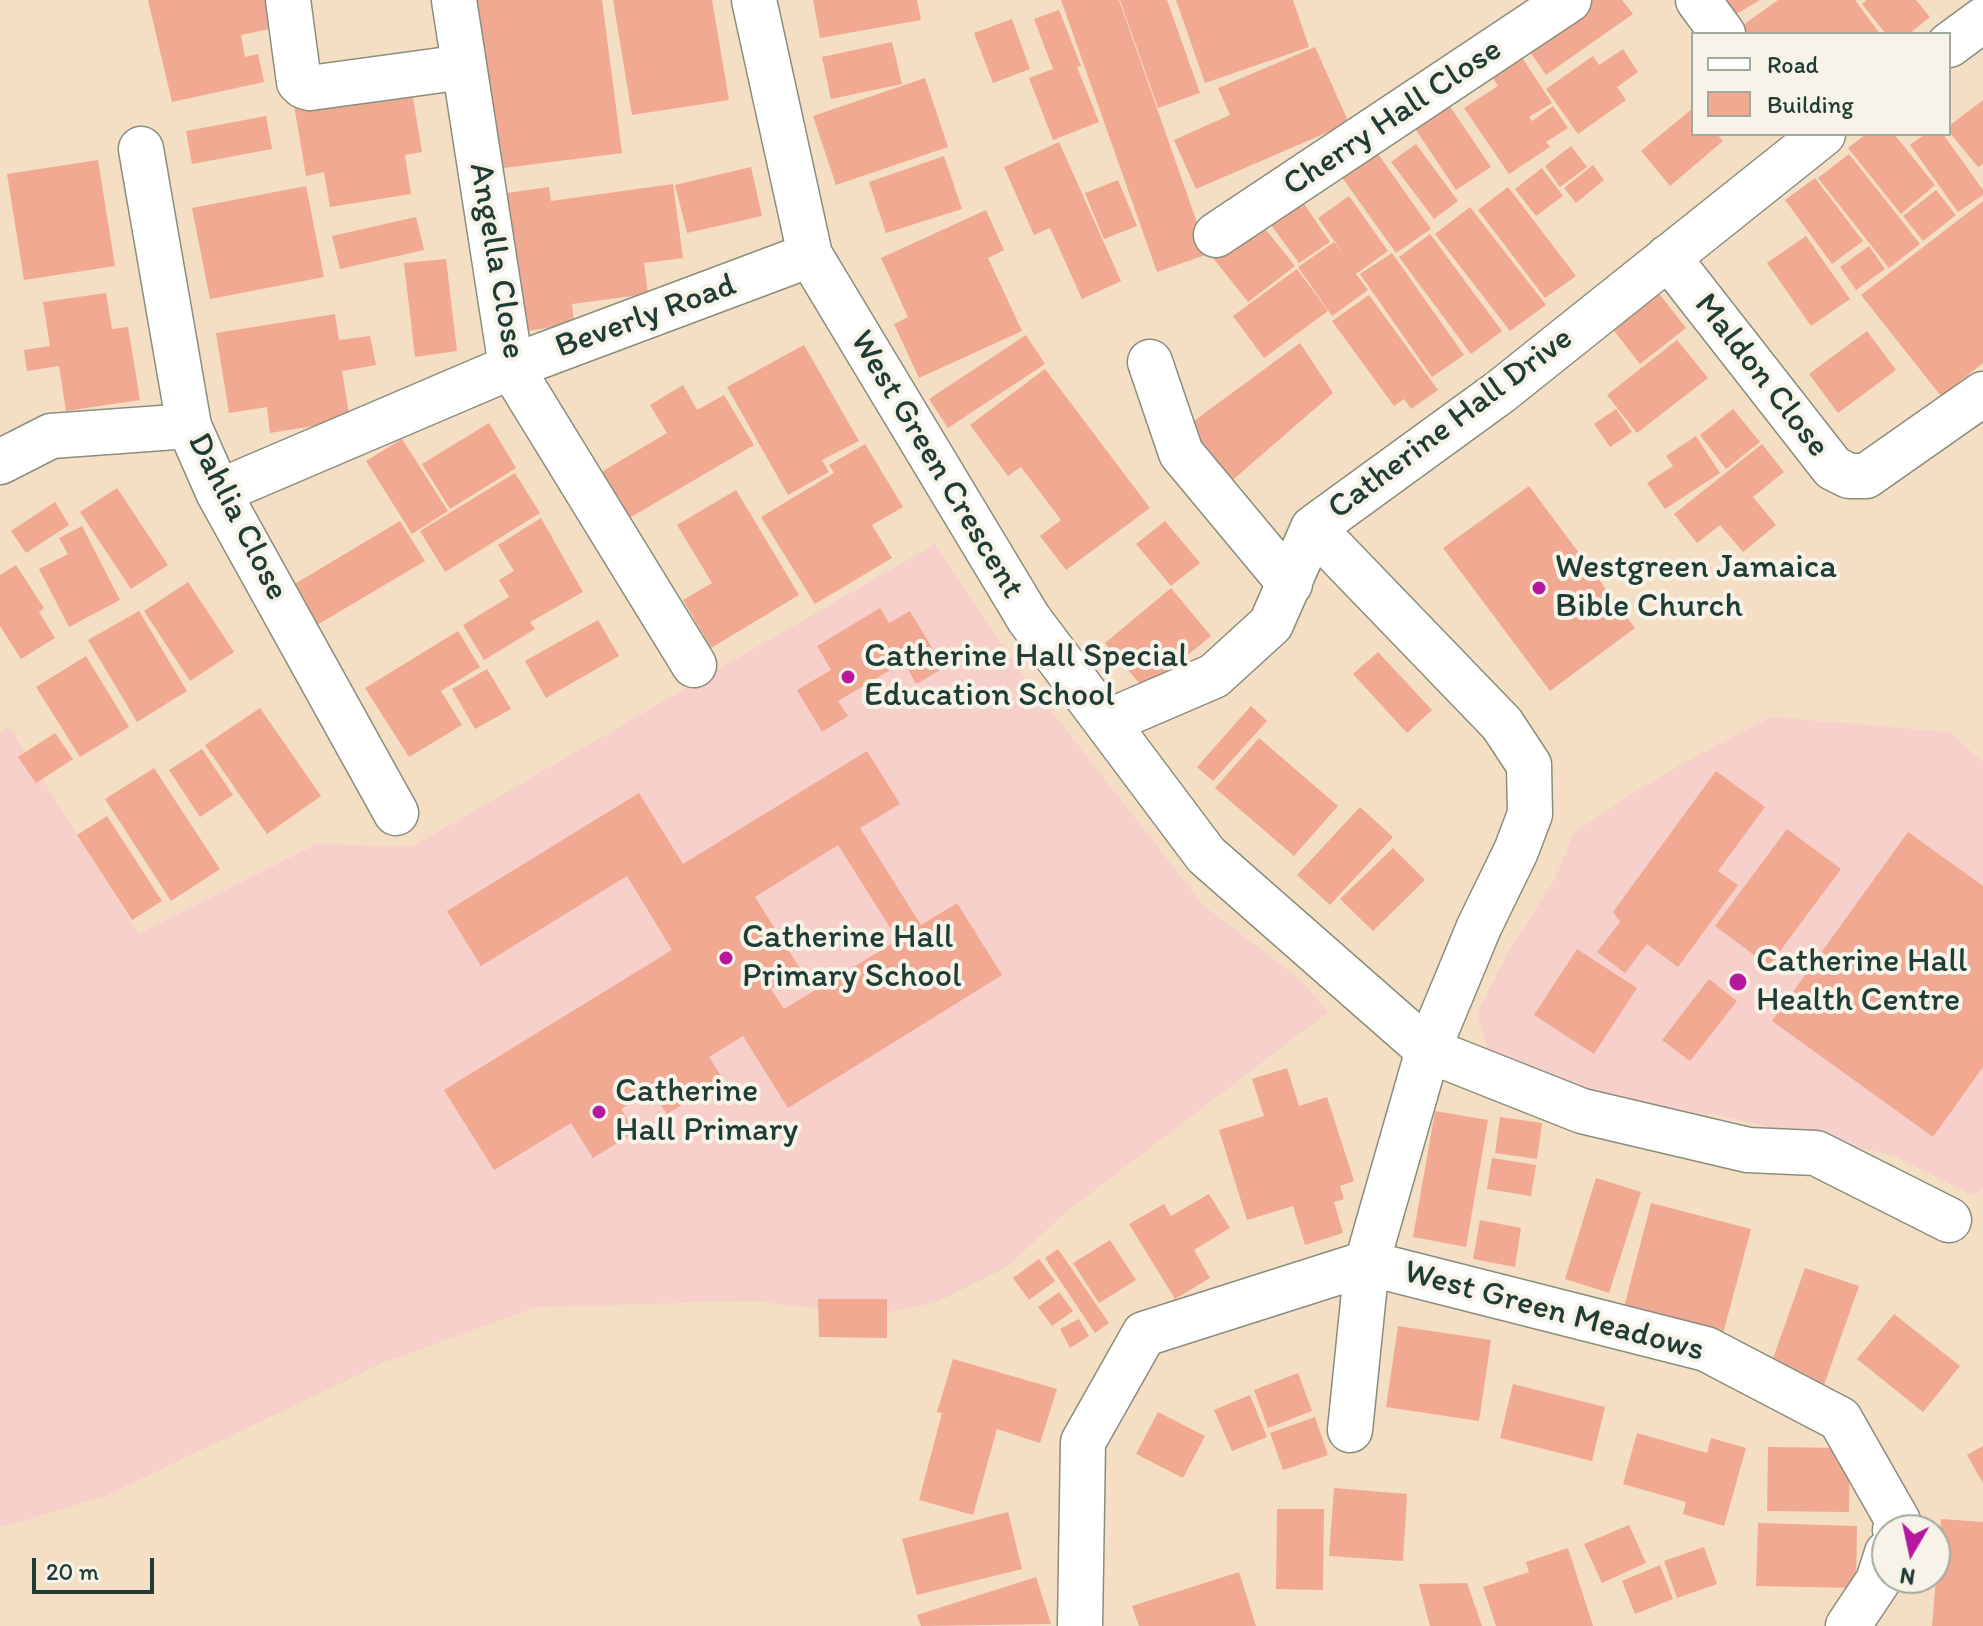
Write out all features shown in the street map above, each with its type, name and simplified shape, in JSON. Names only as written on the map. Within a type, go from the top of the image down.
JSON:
[{"type":"street","points":[[288,0],[299,82],[303,86],[310,88],[464,67]]},
{"type":"street","name":"Angella Close","points":[[454,0],[511,367],[694,665]]},
{"type":"street","name":"West Green Crescent","points":[[754,0],[810,255],[1029,619],[1206,855],[1428,1050],[1582,1111],[1748,1150],[1816,1153],[1949,1220]]},
{"type":"street","name":"Cherry Hall Close","points":[[1216,235],[1569,0]]},
{"type":"street","points":[[1698,0],[1722,32]]},
{"type":"street","points":[[1951,44],[1983,20]]},
{"type":"street","name":"Catherine Hall Drive","points":[[1107,722],[1214,676],[1271,624],[1313,528],[1500,392],[1809,138]]},
{"type":"street","name":"Dahlia Close","points":[[141,149],[189,426],[218,492],[396,813]]},
{"type":"street","name":"Beverly Road","points":[[218,492],[511,367],[810,255]]},
{"type":"street","name":"Maldon Close","points":[[1668,257],[1833,468],[1849,476],[1866,476],[1983,394]]},
{"type":"street","points":[[1150,362],[1181,453],[1290,584]]},
{"type":"street","points":[[0,462],[51,436],[189,426]]},
{"type":"street","name":"West Green Meadows","points":[[1313,528],[1502,724],[1529,765],[1530,814],[1428,1050],[1367,1263],[1350,1430]]},
{"type":"street","name":"West Green Meadows","points":[[1080,1626],[1083,1442],[1144,1334],[1367,1263],[1706,1349],[1840,1419],[1894,1514]]},
{"type":"street","points":[[1848,1626],[1871,1592]]},
{"type":"shaded area","name":"Catherine Hall Primary","points":[[935,544],[1019,670],[1204,906],[1301,980],[1328,1012],[1066,1212],[1007,1267],[937,1302],[876,1315],[754,1301],[537,1307],[385,1362],[105,1496],[0,1528],[0,732],[10,727],[139,934],[317,844],[412,847]]},
{"type":"shaded area","name":"Catherine Hall Health Centre","points":[[1772,717],[1949,732],[1983,762],[1983,1189],[1972,1195],[1895,1156],[1712,1114],[1624,1120],[1488,1052],[1477,1013],[1509,951],[1555,879],[1573,834],[1685,762]]},
{"type":"building","points":[[148,0],[268,0],[274,28],[241,35],[245,57],[258,54],[264,82],[172,102]]},
{"type":"building","points":[[473,0],[602,0],[622,153],[496,169]]},
{"type":"building","points":[[613,0],[712,0],[729,100],[632,115]]},
{"type":"building","points":[[813,0],[917,0],[921,20],[820,38]]},
{"type":"building","points":[[1061,0],[1119,0],[1208,254],[1157,272]]},
{"type":"building","points":[[1120,0],[1167,0],[1200,93],[1158,108]]},
{"type":"building","points":[[1176,0],[1293,0],[1309,47],[1205,83]]},
{"type":"building","points":[[1582,0],[1622,0],[1633,14],[1546,75],[1523,42]]},
{"type":"building","points":[[1724,0],[1760,0],[1733,16]]},
{"type":"building","points":[[1778,0],[1855,0],[1879,32],[1742,32],[1739,28]]},
{"type":"building","points":[[1867,0],[1916,0],[1930,17],[1911,32],[1884,32],[1862,4]]},
{"type":"building","points":[[1059,10],[1099,122],[1053,140],[1029,78],[1053,69],[1034,19]]},
{"type":"building","points":[[1012,19],[1030,69],[993,83],[974,33]]},
{"type":"building","points":[[892,42],[902,84],[831,99],[822,57]]},
{"type":"building","points":[[1315,47],[1349,123],[1196,189],[1174,140],[1230,115],[1218,88]]},
{"type":"building","points":[[1515,47],[1552,103],[1529,117],[1532,121],[1553,106],[1568,128],[1546,142],[1550,147],[1509,174],[1464,108],[1498,86],[1485,67]]},
{"type":"building","points":[[1623,49],[1638,72],[1617,87],[1626,100],[1578,134],[1546,89],[1593,56],[1599,65]]},
{"type":"building","points":[[925,78],[948,147],[836,185],[813,116]]},
{"type":"building","points":[[411,86],[422,152],[405,155],[411,194],[330,207],[324,172],[306,176],[294,105]]},
{"type":"building","points":[[1443,96],[1491,167],[1456,190],[1408,118]]},
{"type":"building","points":[[1983,100],[1983,164],[1978,167],[1951,134],[1951,124]]},
{"type":"building","points":[[1691,110],[1691,136],[1719,136],[1723,141],[1670,186],[1641,151]]},
{"type":"building","points":[[266,116],[272,149],[192,164],[186,131]]},
{"type":"building","points":[[1863,136],[1896,136],[1935,185],[1901,214],[1848,148]]},
{"type":"building","points":[[1922,136],[1944,136],[1983,190],[1983,195],[1958,212],[1910,145]]},
{"type":"building","points":[[1059,142],[1121,281],[1082,299],[1050,228],[1034,235],[1004,167]]},
{"type":"building","points":[[1371,144],[1431,229],[1396,253],[1336,169]]},
{"type":"building","points":[[1416,144],[1458,201],[1434,219],[1391,162]]},
{"type":"building","points":[[1571,146],[1587,167],[1560,187],[1545,166]]},
{"type":"building","points":[[1849,154],[1920,244],[1889,268],[1818,178]]},
{"type":"building","points":[[944,156],[962,209],[886,233],[869,182]]},
{"type":"building","points":[[98,160],[115,266],[24,280],[7,174]]},
{"type":"building","points":[[1593,165],[1604,180],[1576,203],[1564,188]]},
{"type":"building","points":[[751,167],[762,216],[687,233],[675,185]]},
{"type":"building","points":[[1542,168],[1563,196],[1536,216],[1515,189]]},
{"type":"building","points":[[1815,178],[1863,241],[1832,264],[1785,200]]},
{"type":"building","points":[[1118,180],[1137,226],[1104,239],[1085,193]]},
{"type":"building","points":[[673,184],[683,258],[644,263],[648,294],[572,304],[574,324],[527,331],[507,193],[549,187],[551,201]]},
{"type":"building","points":[[306,186],[324,277],[210,299],[192,208]]},
{"type":"building","points":[[1508,187],[1576,276],[1545,298],[1478,210]]},
{"type":"building","points":[[1936,190],[1956,215],[1923,241],[1903,216]]},
{"type":"building","points":[[1296,192],[1330,242],[1299,263],[1263,214]]},
{"type":"building","points":[[1349,196],[1388,251],[1356,274],[1368,290],[1332,316],[1298,267],[1334,242],[1347,259],[1318,218]]},
{"type":"building","points":[[1983,201],[1983,363],[1941,396],[1861,295]]},
{"type":"building","points":[[1470,207],[1546,305],[1510,331],[1435,234]]},
{"type":"building","points":[[986,210],[1004,250],[988,258],[1022,331],[919,378],[894,324],[908,317],[881,258]]},
{"type":"building","points":[[416,217],[424,250],[340,269],[332,236]]},
{"type":"building","points":[[1259,221],[1295,266],[1248,302],[1213,258]]},
{"type":"building","points":[[1430,234],[1502,331],[1471,354],[1399,257]]},
{"type":"building","points":[[1806,236],[1850,299],[1811,326],[1767,263]]},
{"type":"building","points":[[1869,246],[1885,269],[1856,290],[1840,267]]},
{"type":"building","points":[[1392,253],[1464,355],[1432,377],[1360,274]]},
{"type":"building","points":[[446,259],[457,351],[415,357],[404,263]]},
{"type":"building","points":[[1297,269],[1328,311],[1264,358],[1233,316]]},
{"type":"building","points":[[1657,291],[1686,328],[1640,364],[1611,327]]},
{"type":"building","points":[[106,293],[112,329],[128,327],[140,400],[66,411],[59,366],[27,371],[24,350],[50,346],[43,302]]},
{"type":"building","points":[[1369,295],[1438,390],[1411,409],[1404,399],[1394,406],[1332,321]]},
{"type":"building","points":[[335,314],[339,340],[370,336],[376,365],[342,371],[350,420],[270,433],[267,407],[229,413],[216,333]]},
{"type":"building","points":[[1867,331],[1896,370],[1838,413],[1809,374]]},
{"type":"building","points":[[1026,335],[1045,364],[948,428],[929,399]]},
{"type":"building","points":[[1677,340],[1708,378],[1637,433],[1607,395]]},
{"type":"building","points":[[1300,343],[1333,393],[1228,484],[1187,426]]},
{"type":"building","points":[[804,345],[859,441],[822,460],[829,472],[788,495],[727,387]]},
{"type":"building","points":[[1045,369],[1150,508],[1066,570],[1040,536],[1061,520],[1021,467],[1008,476],[970,425]]},
{"type":"building","points":[[683,385],[697,410],[724,395],[754,445],[626,520],[598,474],[667,433],[650,405]]},
{"type":"building","points":[[1616,409],[1632,432],[1610,447],[1594,424]]},
{"type":"building","points":[[1733,409],[1760,442],[1726,469],[1700,435]]},
{"type":"building","points":[[489,423],[516,468],[450,509],[422,464]]},
{"type":"building","points":[[1696,436],[1720,473],[1665,509],[1647,483],[1673,466],[1666,456]]},
{"type":"building","points":[[402,439],[448,511],[412,534],[366,461]]},
{"type":"building","points":[[865,444],[903,507],[872,525],[892,558],[815,604],[761,517],[834,473],[829,465]]},
{"type":"building","points":[[1762,444],[1784,472],[1753,497],[1776,525],[1743,552],[1720,525],[1697,543],[1674,514]]},
{"type":"building","points":[[515,473],[540,513],[445,572],[420,531]]},
{"type":"building","name":"Westgreen Jamaica Bible Church","points":[[1529,486],[1635,628],[1550,691],[1443,548]]},
{"type":"building","points":[[117,488],[168,565],[131,589],[80,512]]},
{"type":"building","points":[[736,490],[799,595],[711,648],[683,600],[712,583],[677,525]]},
{"type":"building","points":[[55,502],[69,525],[26,553],[11,531]]},
{"type":"building","points":[[541,518],[583,592],[530,622],[535,629],[484,660],[463,625],[509,597],[499,580],[514,571],[498,545]]},
{"type":"building","points":[[400,521],[425,561],[317,625],[293,585]]},
{"type":"building","points":[[1165,521],[1200,563],[1171,586],[1136,544]]},
{"type":"building","points":[[82,526],[120,600],[69,627],[39,569],[68,554],[59,538]]},
{"type":"building","points":[[16,565],[44,608],[39,612],[55,638],[21,659],[0,626],[0,575]]},
{"type":"building","points":[[188,582],[234,652],[190,681],[144,611]]},
{"type":"building","points":[[1171,588],[1211,636],[1145,690],[1105,643]]},
{"type":"building","name":"Catherine Hall Special Education School","points":[[880,608],[889,623],[910,611],[944,668],[916,684],[904,662],[838,701],[848,716],[822,732],[797,690],[831,670],[817,646]]},
{"type":"building","points":[[139,611],[187,691],[137,722],[88,640]]},
{"type":"building","points":[[598,620],[619,656],[546,698],[525,661]]},
{"type":"building","points":[[458,631],[480,667],[441,691],[462,725],[409,757],[365,688]]},
{"type":"building","points":[[1378,652],[1432,710],[1407,733],[1353,674]]},
{"type":"building","points":[[86,656],[129,727],[80,757],[36,687]]},
{"type":"building","points":[[487,669],[511,709],[475,729],[452,689]]},
{"type":"building","points":[[1251,706],[1267,721],[1213,781],[1197,767]]},
{"type":"building","points":[[260,708],[321,796],[267,834],[205,745]]},
{"type":"building","points":[[55,733],[73,759],[36,783],[18,757]]},
{"type":"building","points":[[1259,738],[1338,806],[1294,856],[1215,788]]},
{"type":"building","points":[[202,749],[233,795],[200,817],[169,770]]},
{"type":"building","name":"Catherine Hall Primary School","points":[[867,751],[900,804],[860,828],[921,925],[957,903],[1002,975],[788,1108],[743,1036],[709,1057],[723,1079],[667,1114],[651,1090],[621,1109],[635,1132],[593,1158],[571,1123],[494,1170],[444,1090],[672,950],[627,876],[481,966],[447,911],[639,793],[683,864]],"holes":[[[838,845],[898,940],[784,1009],[771,989],[801,970],[755,897]]]},
{"type":"building","points":[[154,768],[220,869],[171,901],[105,799]]},
{"type":"building","points":[[1716,771],[1765,807],[1718,871],[1738,885],[1678,967],[1647,944],[1625,973],[1597,952],[1620,922],[1613,912]]},
{"type":"building","points":[[1360,807],[1393,837],[1330,905],[1297,875]]},
{"type":"building","points":[[107,816],[162,901],[132,920],[77,835]]},
{"type":"building","points":[[1787,829],[1841,869],[1769,966],[1715,926]]},
{"type":"building","points":[[1908,832],[1983,886],[1983,1067],[1933,1137],[1772,1021]]},
{"type":"building","points":[[1393,848],[1425,880],[1373,931],[1340,899]]},
{"type":"building","points":[[1577,949],[1637,988],[1594,1054],[1534,1015]]},
{"type":"building","points":[[1709,979],[1737,1001],[1690,1061],[1662,1040]]},
{"type":"building","points":[[1287,1068],[1299,1106],[1327,1097],[1354,1181],[1340,1186],[1344,1199],[1334,1202],[1343,1233],[1305,1245],[1293,1206],[1247,1220],[1219,1130],[1264,1116],[1252,1079]]},
{"type":"building","points":[[1435,1111],[1488,1120],[1466,1247],[1413,1237]]},
{"type":"building","points":[[1500,1117],[1542,1123],[1537,1159],[1495,1153]]},
{"type":"building","points":[[1492,1158],[1536,1165],[1531,1196],[1487,1189]]},
{"type":"building","points":[[1596,1178],[1641,1192],[1609,1293],[1565,1279]]},
{"type":"building","points":[[1209,1194],[1230,1228],[1194,1250],[1210,1278],[1175,1299],[1129,1224],[1164,1204],[1171,1216]]},
{"type":"building","points":[[1651,1203],[1751,1229],[1721,1341],[1622,1315]]},
{"type":"building","points":[[1480,1220],[1521,1228],[1515,1267],[1473,1259]]},
{"type":"building","points":[[1110,1240],[1136,1280],[1099,1303],[1073,1263]]},
{"type":"building","points":[[1058,1249],[1109,1323],[1095,1333],[1045,1258]]},
{"type":"building","points":[[1039,1259],[1055,1281],[1029,1300],[1013,1278]]},
{"type":"building","points":[[1805,1268],[1859,1286],[1824,1385],[1770,1367]]},
{"type":"building","points":[[1059,1292],[1073,1311],[1052,1326],[1038,1307]]},
{"type":"building","points":[[818,1299],[887,1299],[887,1338],[819,1337]]},
{"type":"building","points":[[1894,1314],[1960,1366],[1923,1412],[1857,1359]]},
{"type":"building","points":[[1079,1319],[1089,1336],[1070,1348],[1060,1329]]},
{"type":"building","points":[[1398,1326],[1491,1340],[1479,1421],[1386,1407]]},
{"type":"building","points":[[953,1359],[1057,1389],[1040,1443],[997,1429],[973,1515],[919,1500],[942,1413],[937,1412]]},
{"type":"building","points":[[1298,1373],[1312,1411],[1268,1428],[1254,1390]]},
{"type":"building","points":[[1513,1384],[1605,1407],[1592,1461],[1500,1438]]},
{"type":"building","points":[[1250,1395],[1267,1437],[1232,1451],[1214,1410]]},
{"type":"building","points":[[1158,1412],[1205,1436],[1183,1478],[1136,1454]]},
{"type":"building","points":[[1315,1417],[1328,1455],[1283,1470],[1270,1433]]},
{"type":"building","points":[[1637,1433],[1707,1453],[1711,1438],[1746,1448],[1724,1526],[1683,1514],[1686,1502],[1623,1484]]},
{"type":"building","points":[[1983,1446],[1983,1483],[1967,1455]]},
{"type":"building","points":[[1768,1447],[1850,1448],[1849,1512],[1767,1511]]},
{"type":"building","points":[[1334,1488],[1407,1494],[1403,1561],[1329,1556]]},
{"type":"building","points":[[1277,1509],[1324,1509],[1323,1590],[1276,1589]]},
{"type":"building","points":[[1008,1512],[1022,1569],[917,1595],[902,1539]]},
{"type":"building","points":[[1951,1520],[1983,1522],[1983,1626],[1932,1626],[1935,1594],[1951,1594]]},
{"type":"building","points":[[1758,1523],[1857,1526],[1856,1588],[1756,1586]]},
{"type":"building","points":[[1629,1525],[1646,1563],[1602,1583],[1584,1544]]},
{"type":"building","points":[[1704,1547],[1717,1584],[1677,1598],[1664,1561]]},
{"type":"building","points":[[1568,1548],[1593,1626],[1496,1626],[1483,1587],[1529,1572],[1526,1562]]},
{"type":"building","points":[[1660,1565],[1673,1599],[1635,1614],[1622,1581]]},
{"type":"building","points":[[1239,1572],[1256,1626],[1139,1626],[1132,1606]]},
{"type":"building","points":[[1036,1577],[1051,1624],[921,1626],[917,1615]]},
{"type":"building","points":[[1467,1583],[1482,1626],[1430,1626],[1419,1584]]},
{"type":"place","name":"Westgreen Jamaica Bible Church","points":[[1539,588]]},
{"type":"place","name":"Catherine Hall Special Education School","points":[[848,677]]},
{"type":"place","name":"Catherine Hall Primary School","points":[[726,958]]},
{"type":"place","name":"Catherine Hall Health Centre","points":[[1738,982]]},
{"type":"place","name":"Catherine Hall Primary","points":[[599,1112]]}]
